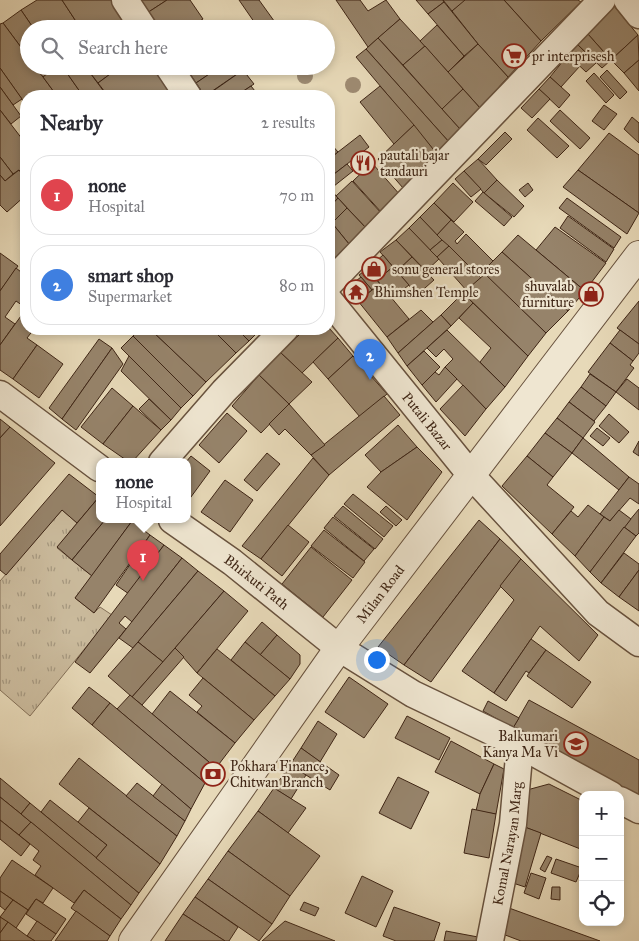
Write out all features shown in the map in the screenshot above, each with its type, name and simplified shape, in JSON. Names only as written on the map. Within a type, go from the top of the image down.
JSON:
[{"type":"street","points":[[125,0],[138,20]]},
{"type":"street","points":[[335,278],[602,0]]},
{"type":"street","points":[[627,0],[639,15]]},
{"type":"street","points":[[174,75],[184,90]]},
{"type":"street","name":"Milan Road","points":[[133,941],[339,648],[639,255]]},
{"type":"street","name":"Putali Bazar","points":[[335,307],[470,474],[598,614],[639,643]]},
{"type":"street","points":[[165,458],[224,391],[279,335]]},
{"type":"street","points":[[0,394],[96,466]]},
{"type":"street","name":"Bhirkuti Path","points":[[176,523],[232,562],[339,648],[413,694],[520,745],[604,791]]},
{"type":"street","name":"Komal Narayan Marg","points":[[490,941],[512,824],[520,745]]},
{"type":"street","points":[[624,802],[639,810]]},
{"type":"green space","points":[[62,510],[77,523],[57,548],[92,576],[75,598],[94,613],[100,607],[112,615],[30,716],[0,690],[0,581]]},
{"type":"building","points":[[37,0],[62,0],[75,20],[28,20],[21,10]]},
{"type":"building","points":[[62,0],[112,0],[126,20],[75,20]]},
{"type":"building","points":[[138,0],[167,0],[147,13]]},
{"type":"building","points":[[167,0],[190,0],[203,19],[151,20],[147,13]]},
{"type":"building","points":[[239,0],[259,0],[273,20],[253,20]]},
{"type":"building","points":[[336,0],[360,0],[368,11],[386,0],[400,19],[368,47]]},
{"type":"building","points":[[416,0],[443,0],[444,2],[428,14]]},
{"type":"building","points":[[443,0],[465,0],[466,1],[452,11]]},
{"type":"building","points":[[465,0],[504,0],[541,41],[508,77],[478,44],[452,11]]},
{"type":"building","points":[[504,0],[578,0],[581,2],[541,41]]},
{"type":"building","points":[[444,2],[478,44],[464,56],[428,14]]},
{"type":"building","points":[[614,6],[638,35],[611,60],[587,33]]},
{"type":"building","points":[[21,10],[28,20],[20,20],[20,46],[3,23]]},
{"type":"building","points":[[400,19],[425,46],[403,65],[378,38]]},
{"type":"building","points":[[3,23],[20,46],[20,75],[42,75],[53,90],[20,90],[20,96],[0,68],[0,24]]},
{"type":"building","points":[[437,25],[464,56],[448,72],[420,41]]},
{"type":"building","points":[[587,33],[611,60],[602,68],[576,43]]},
{"type":"building","points":[[638,35],[639,60],[624,73],[611,60]]},
{"type":"building","points":[[378,38],[461,130],[449,142],[366,49]]},
{"type":"building","points":[[576,43],[596,63],[586,72],[568,55]]},
{"type":"building","points":[[478,44],[508,77],[480,108],[448,72]]},
{"type":"building","points":[[425,46],[463,89],[442,109],[403,65]]},
{"type":"building","points":[[366,49],[449,142],[437,154],[356,57]]},
{"type":"building","points":[[568,55],[580,66],[561,87],[550,77]]},
{"type":"building","points":[[639,60],[639,91],[624,73]]},
{"type":"building","points":[[0,68],[20,96],[20,100],[13,105],[0,87]]},
{"type":"building","points":[[607,70],[627,92],[620,99],[600,77]]},
{"type":"building","points":[[594,73],[614,95],[606,103],[586,81]]},
{"type":"building","points":[[46,75],[68,75],[79,90],[53,90],[43,77]]},
{"type":"building","points":[[68,75],[92,75],[103,90],[79,90]]},
{"type":"building","points":[[92,75],[109,75],[98,83]]},
{"type":"building","points":[[109,75],[159,75],[168,90],[103,90],[98,83]]},
{"type":"building","points":[[191,75],[208,75],[196,83]]},
{"type":"building","points":[[208,75],[236,75],[214,90],[201,90],[196,83]]},
{"type":"building","points":[[236,75],[247,75],[254,84],[245,90],[215,90]]},
{"type":"building","points":[[550,77],[570,95],[559,108],[539,89]]},
{"type":"building","points":[[251,86],[254,90],[245,90]]},
{"type":"building","points":[[380,86],[414,125],[394,144],[360,102]]},
{"type":"building","points":[[0,87],[20,117],[11,124],[0,110]]},
{"type":"building","points":[[463,89],[480,108],[461,130],[442,109]]},
{"type":"building","points":[[539,89],[550,99],[532,118],[521,108]]},
{"type":"building","points":[[604,105],[617,114],[604,130],[592,121]]},
{"type":"building","points":[[0,110],[20,136],[20,171],[19,170],[13,174],[0,157]]},
{"type":"building","points":[[560,110],[590,138],[580,149],[550,121]]},
{"type":"building","points":[[632,117],[639,123],[639,143],[624,129]]},
{"type":"building","points":[[538,118],[569,146],[557,158],[527,130]]},
{"type":"building","points":[[414,125],[437,154],[403,188],[378,159]]},
{"type":"building","points":[[505,132],[512,139],[486,165],[478,159]]},
{"type":"building","points":[[609,133],[639,155],[639,213],[578,170]]},
{"type":"building","points":[[360,135],[369,147],[335,173],[335,154]]},
{"type":"building","points":[[0,157],[13,174],[5,181],[0,175]]},
{"type":"building","points":[[478,159],[497,180],[484,193],[464,171]]},
{"type":"building","points":[[372,163],[401,196],[382,213],[353,181]]},
{"type":"building","points":[[347,164],[353,171],[335,185],[335,173]]},
{"type":"building","points":[[19,170],[20,200],[7,212],[0,205],[0,175],[5,181]]},
{"type":"building","points":[[578,170],[639,213],[627,234],[563,187]]},
{"type":"building","points":[[464,171],[481,189],[471,197],[455,179]]},
{"type":"building","points":[[497,180],[524,206],[514,217],[484,193]]},
{"type":"building","points":[[352,181],[382,214],[366,228],[336,196]]},
{"type":"building","points":[[453,183],[473,202],[454,222],[434,203]]},
{"type":"building","points":[[528,183],[533,190],[525,197],[519,190]]},
{"type":"building","points":[[483,192],[512,217],[504,226],[475,201]]},
{"type":"building","points":[[338,198],[347,208],[335,220],[335,201]]},
{"type":"building","points":[[567,198],[621,237],[614,248],[559,208]]},
{"type":"building","points":[[434,203],[451,220],[437,235],[420,217]]},
{"type":"building","points":[[347,208],[366,228],[349,244],[335,227],[335,220]]},
{"type":"building","points":[[568,216],[614,249],[606,262],[560,228]]},
{"type":"building","points":[[420,217],[442,240],[430,250],[409,228]]},
{"type":"building","points":[[451,220],[464,232],[455,241],[457,244],[466,234],[493,261],[478,276],[437,235]]},
{"type":"building","points":[[335,227],[349,244],[335,258]]},
{"type":"building","points":[[555,227],[606,263],[585,291],[536,250]]},
{"type":"building","points":[[409,228],[439,259],[426,271],[396,240]]},
{"type":"building","points":[[518,235],[585,291],[568,311],[502,252]]},
{"type":"building","points":[[396,240],[412,257],[397,271],[380,252]]},
{"type":"building","points":[[442,240],[449,246],[437,257],[430,250]]},
{"type":"building","points":[[449,246],[481,278],[467,291],[437,257]]},
{"type":"building","points":[[502,252],[568,311],[546,333],[482,272]]},
{"type":"building","points":[[0,253],[18,266],[0,291]]},
{"type":"building","points":[[383,255],[393,267],[377,280],[367,269]]},
{"type":"building","points":[[412,257],[434,280],[417,295],[397,271]]},
{"type":"building","points":[[393,267],[409,285],[392,298],[377,280]]},
{"type":"building","points":[[16,268],[20,271],[20,304],[16,301],[5,317],[15,324],[0,345],[0,291]]},
{"type":"building","points":[[367,269],[380,284],[372,290],[359,275]]},
{"type":"building","points":[[485,274],[546,333],[528,356],[463,293]]},
{"type":"building","points":[[361,277],[372,290],[358,301],[347,288]]},
{"type":"building","points":[[380,284],[409,319],[387,337],[358,301]]},
{"type":"building","points":[[463,293],[473,303],[451,326],[441,315]]},
{"type":"building","points":[[639,301],[639,344],[617,328]]},
{"type":"building","points":[[473,303],[528,356],[505,387],[480,362],[491,348],[459,318]]},
{"type":"building","points":[[421,310],[433,322],[398,353],[387,337]]},
{"type":"building","points":[[441,315],[451,326],[407,366],[398,353]]},
{"type":"building","points":[[20,317],[20,335],[29,335],[27,338],[37,345],[13,379],[0,370],[0,345]]},
{"type":"building","points":[[447,330],[505,387],[486,409],[445,367],[453,359],[444,349],[436,357],[427,348]]},
{"type":"building","points":[[620,330],[639,344],[639,353],[633,361],[610,343]]},
{"type":"building","points":[[156,335],[206,382],[193,396],[133,336]]},
{"type":"building","points":[[156,335],[218,335],[236,353],[206,382]]},
{"type":"building","points":[[218,335],[243,335],[249,341],[236,353]]},
{"type":"building","points":[[243,335],[255,335],[249,341]]},
{"type":"building","points":[[299,335],[335,335],[338,338],[302,373],[281,353]]},
{"type":"building","points":[[133,336],[193,396],[181,408],[121,348]]},
{"type":"building","points":[[338,338],[353,356],[328,379],[313,362]]},
{"type":"building","points":[[99,339],[112,348],[62,419],[49,408]]},
{"type":"building","points":[[610,343],[633,361],[630,365],[634,368],[616,392],[588,372]]},
{"type":"building","points":[[37,345],[63,364],[39,398],[13,379]]},
{"type":"building","points":[[112,348],[123,364],[76,430],[62,419]]},
{"type":"building","points":[[424,351],[440,367],[422,385],[407,366]]},
{"type":"building","points":[[281,353],[312,382],[289,404],[259,375]]},
{"type":"building","points":[[129,356],[181,408],[171,420],[121,371]]},
{"type":"building","points":[[353,356],[387,394],[360,417],[328,379]]},
{"type":"building","points":[[445,367],[457,379],[436,402],[422,385],[435,372],[439,375]]},
{"type":"building","points":[[590,374],[616,392],[606,406],[581,387]]},
{"type":"building","points":[[259,375],[289,404],[261,433],[232,406]]},
{"type":"building","points":[[627,379],[639,388],[639,410],[616,392]]},
{"type":"building","points":[[463,385],[486,409],[465,436],[440,409]]},
{"type":"building","points":[[581,387],[606,406],[594,421],[569,402]]},
{"type":"building","points":[[112,388],[133,406],[103,444],[81,427]]},
{"type":"building","points":[[384,396],[400,415],[329,475],[311,455]]},
{"type":"building","points":[[149,399],[171,420],[161,430],[139,409]]},
{"type":"building","points":[[569,402],[595,422],[583,438],[557,418]]},
{"type":"building","points":[[289,404],[325,445],[311,455],[285,429],[279,435],[269,424]]},
{"type":"building","points":[[133,406],[161,430],[136,458],[123,458],[103,444]]},
{"type":"building","points":[[227,413],[247,431],[219,463],[199,445]]},
{"type":"building","points":[[609,414],[629,432],[619,443],[599,426]]},
{"type":"building","points":[[557,418],[583,438],[572,453],[545,433]]},
{"type":"building","points":[[0,419],[10,427],[0,438]]},
{"type":"building","points":[[398,425],[417,447],[381,472],[365,455]]},
{"type":"building","points":[[10,427],[55,463],[0,526],[0,438]]},
{"type":"building","points":[[597,428],[610,438],[603,446],[590,436]]},
{"type":"building","points":[[545,433],[572,453],[553,477],[527,456]]},
{"type":"building","points":[[583,438],[629,477],[619,490],[572,453]]},
{"type":"building","points":[[639,441],[639,456],[633,452]]},
{"type":"building","points":[[417,447],[442,472],[407,520],[367,487],[381,472]]},
{"type":"building","points":[[267,453],[280,464],[257,491],[244,480]]},
{"type":"building","points":[[191,456],[210,471],[191,497],[191,458],[189,458]]},
{"type":"building","points":[[527,456],[553,477],[547,485],[574,507],[552,534],[502,486]]},
{"type":"building","points":[[313,458],[329,475],[261,559],[242,546]]},
{"type":"building","points":[[69,474],[96,495],[96,501],[77,523],[62,510],[6,575],[0,570],[0,554]]},
{"type":"building","points":[[629,477],[639,484],[639,504],[630,498],[610,521],[600,514]]},
{"type":"building","points":[[225,480],[253,500],[230,532],[201,512]]},
{"type":"building","points":[[353,494],[393,526],[384,537],[344,504]]},
{"type":"building","points":[[96,501],[96,523],[103,523],[72,560],[57,547]]},
{"type":"building","points":[[588,505],[604,517],[575,556],[552,534],[571,511],[578,517]]},
{"type":"building","points":[[343,506],[383,539],[375,549],[334,516]]},
{"type":"building","points":[[386,506],[402,520],[396,526],[380,512]]},
{"type":"building","points":[[639,509],[639,533],[636,536],[624,527]]},
{"type":"building","points":[[619,510],[631,519],[590,572],[575,556],[604,517],[610,521]]},
{"type":"building","points":[[333,517],[374,549],[364,561],[324,528]]},
{"type":"building","points":[[479,520],[500,539],[404,665],[378,647]]},
{"type":"building","points":[[103,523],[131,523],[92,576],[72,560]]},
{"type":"building","points":[[131,523],[135,523],[150,535],[94,613],[75,598]]},
{"type":"building","points":[[288,525],[309,542],[282,576],[261,559]]},
{"type":"building","points":[[624,527],[636,536],[601,583],[590,572]]},
{"type":"building","points":[[324,530],[365,562],[353,578],[311,546]]},
{"type":"building","points":[[150,535],[164,545],[129,594],[116,585]]},
{"type":"building","points":[[500,539],[521,559],[431,682],[404,665]]},
{"type":"building","points":[[164,545],[182,558],[132,622],[125,616],[119,623],[126,629],[90,673],[75,662]]},
{"type":"building","points":[[311,547],[352,580],[323,617],[282,584]]},
{"type":"building","points":[[624,553],[639,564],[639,570],[619,597],[601,583]]},
{"type":"building","points":[[182,558],[198,571],[133,648],[119,638]]},
{"type":"building","points":[[521,559],[598,635],[579,661],[540,626],[494,693],[462,671],[514,600],[500,586]]},
{"type":"building","points":[[639,570],[639,611],[619,597]]},
{"type":"building","points":[[198,571],[224,591],[163,662],[138,642]]},
{"type":"building","points":[[224,591],[248,611],[197,673],[175,648]]},
{"type":"building","points":[[262,622],[277,635],[260,655],[245,642]]},
{"type":"building","points":[[277,635],[300,655],[300,664],[290,679],[260,655]]},
{"type":"building","points":[[531,639],[546,650],[529,673],[526,671],[506,701],[494,693]]},
{"type":"building","points":[[138,642],[163,662],[132,697],[108,676]]},
{"type":"building","points":[[245,642],[290,679],[275,696],[231,660]]},
{"type":"building","points":[[175,648],[184,657],[142,705],[132,697]]},
{"type":"building","points":[[217,649],[275,696],[254,720],[197,673]]},
{"type":"building","points":[[546,650],[591,682],[572,708],[527,676]]},
{"type":"building","points":[[349,677],[388,704],[364,738],[325,712]]},
{"type":"building","points":[[203,678],[254,720],[235,743],[197,712],[202,706],[189,695]]},
{"type":"building","points":[[89,687],[110,703],[92,725],[72,708]]},
{"type":"building","points":[[170,691],[235,743],[216,768],[152,714]]},
{"type":"building","points":[[130,695],[216,768],[205,783],[117,709]]},
{"type":"building","name":"Balkumari Kanya Ma Vi","points":[[529,700],[639,760],[639,796],[513,728]]},
{"type":"building","points":[[488,701],[519,718],[513,728],[483,711]]},
{"type":"building","points":[[110,703],[205,783],[191,809],[92,725]]},
{"type":"building","points":[[407,716],[450,738],[439,760],[395,738]]},
{"type":"building","points":[[318,721],[337,734],[320,762],[301,748]]},
{"type":"building","points":[[451,741],[494,764],[480,794],[435,772]]},
{"type":"building","points":[[301,748],[339,775],[330,790],[290,765]]},
{"type":"building","points":[[79,758],[177,836],[160,864],[59,784]]},
{"type":"building","points":[[494,764],[504,769],[496,814],[476,811],[480,794]]},
{"type":"building","points":[[290,765],[306,775],[291,799],[274,788]]},
{"type":"building","points":[[398,777],[429,792],[411,829],[379,813]]},
{"type":"building","points":[[0,778],[30,803],[21,814],[0,797]]},
{"type":"building","points":[[137,783],[185,821],[177,836],[126,796]]},
{"type":"building","points":[[162,784],[191,809],[185,821],[153,796]]},
{"type":"building","points":[[549,784],[579,799],[579,848],[522,826],[527,790]]},
{"type":"building","points":[[274,788],[306,808],[288,833],[258,811]]},
{"type":"building","points":[[0,797],[31,822],[19,835],[0,820]]},
{"type":"building","points":[[50,800],[107,845],[96,858],[41,812]]},
{"type":"building","points":[[30,803],[139,893],[131,905],[21,814]]},
{"type":"building","points":[[89,808],[160,864],[139,893],[96,858],[107,845],[78,822]]},
{"type":"building","points":[[472,809],[496,814],[489,858],[464,853]]},
{"type":"building","points":[[258,811],[320,856],[290,896],[228,851]]},
{"type":"building","points":[[0,820],[30,844],[21,856],[0,839]]},
{"type":"building","points":[[31,822],[131,905],[121,919],[84,890],[74,903],[35,875],[41,866],[33,860],[39,851],[19,835]]},
{"type":"building","points":[[522,826],[541,833],[525,887],[510,882]]},
{"type":"building","points":[[228,851],[290,896],[272,924],[208,879]]},
{"type":"building","points":[[547,856],[552,858],[545,872],[540,869]]},
{"type":"building","points":[[556,859],[579,867],[579,875],[576,882],[551,873]]},
{"type":"building","points":[[12,860],[53,888],[43,903],[36,899],[28,910],[0,891],[0,878]]},
{"type":"building","points":[[531,873],[546,878],[539,899],[524,893]]},
{"type":"building","points":[[362,876],[393,891],[376,927],[345,913]]},
{"type":"building","points":[[208,879],[272,924],[259,941],[195,897]]},
{"type":"building","points":[[552,887],[560,887],[560,900],[551,899]]},
{"type":"building","points":[[84,890],[121,919],[110,936],[71,908]]},
{"type":"building","points":[[0,891],[13,900],[5,910],[0,906]]},
{"type":"building","points":[[195,897],[238,927],[229,941],[225,941],[183,914]]},
{"type":"building","points":[[36,899],[66,919],[56,934],[26,914]]},
{"type":"building","points":[[13,900],[28,910],[16,928],[0,917]]},
{"type":"building","points":[[304,902],[319,908],[315,916],[300,910]]},
{"type":"building","points":[[394,907],[440,923],[434,941],[396,941],[383,936]]},
{"type":"building","points":[[509,908],[600,941],[521,941],[500,933]]},
{"type":"building","points":[[76,911],[110,936],[107,941],[55,941]]},
{"type":"building","points":[[183,914],[225,941],[165,941]]},
{"type":"building","points":[[0,917],[8,922],[0,933]]},
{"type":"building","points":[[37,921],[56,934],[51,941],[35,941],[27,936]]},
{"type":"building","points":[[285,921],[335,941],[262,941]]},
{"type":"building","points":[[8,922],[35,941],[0,941],[0,933]]},
{"type":"building","points":[[446,931],[478,937],[477,941],[444,941]]},
{"type":"place","name":"pr interprisesh","points":[[514,56]]},
{"type":"place","name":"pautali bajar tandauri","points":[[363,163]]},
{"type":"place","name":"sonu general stores","points":[[374,269]]},
{"type":"place","name":"Bhimshen Temple","points":[[356,292]]},
{"type":"place","name":"shuvalab furniture","points":[[591,294]]},
{"type":"place","name":"smart shop","points":[[370,380]]},
{"type":"place","name":"none","points":[[143,581]]},
{"type":"place","name":"Balkumari Kanya Ma Vi","points":[[576,744]]},
{"type":"place","name":"Pokhara Finance, Chitwan Branch","points":[[213,774]]}]
